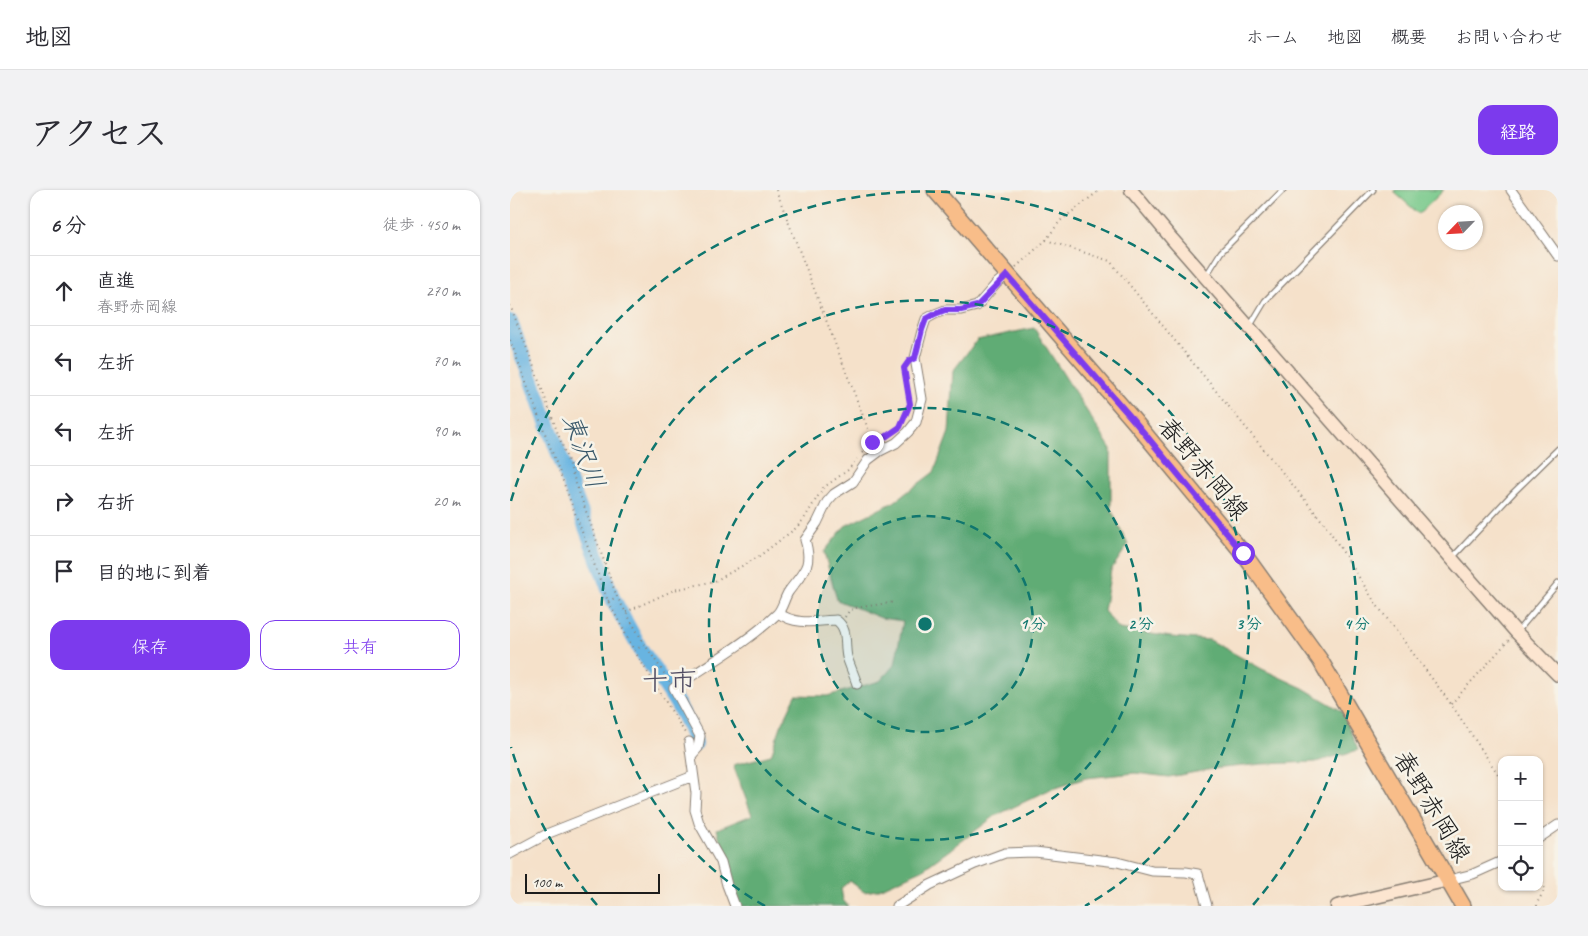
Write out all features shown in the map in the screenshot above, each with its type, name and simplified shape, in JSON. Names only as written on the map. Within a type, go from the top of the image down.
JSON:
[{"type":"main road","name":"春野赤岡線","points":[[935,190],[1135,422],[1243,553],[1320,660],[1463,906]]},
{"type":"street","points":[[1131,190],[1516,632],[1558,675]]},
{"type":"street","points":[[1512,190],[1558,256]]},
{"type":"street","points":[[691,756],[698,748],[700,736],[674,688],[756,632],[778,613],[786,594],[808,566],[809,553],[805,540],[817,523],[827,502],[834,494],[853,482],[868,460],[880,451],[896,444],[916,422],[922,399],[915,358],[926,319],[945,310],[961,310],[977,306],[1007,275]]},
{"type":"street","points":[[778,613],[796,622],[836,620],[841,623],[846,637],[847,656],[857,684]]},
{"type":"street","points":[[689,742],[699,823],[722,862],[734,906]]},
{"type":"street","points":[[510,854],[550,833],[693,776]]},
{"type":"street","points":[[1543,835],[1558,825]]},
{"type":"street","points":[[897,906],[930,885],[975,864],[1005,853],[1036,852],[1117,862],[1152,871],[1198,874],[1207,906]]},
{"type":"street","points":[[1337,906],[1360,903],[1473,874],[1498,863]]},
{"type":"lane","points":[[1205,276],[1221,252],[1283,190]]},
{"type":"lane","points":[[1249,327],[1265,301],[1373,190]]},
{"type":"lane","points":[[1452,558],[1514,492],[1558,449]]},
{"type":"lane","points":[[1516,632],[1558,583]]},
{"type":"path","points":[[776,190],[872,442]]},
{"type":"path","points":[[1007,275],[1046,240],[1060,221],[1100,190]]},
{"type":"path","points":[[1046,240],[1110,261],[1327,527],[1376,604],[1451,704],[1498,774]]},
{"type":"path","points":[[510,306],[617,597],[645,645],[674,688]]},
{"type":"path","points":[[510,340],[608,602],[634,650],[683,728],[689,742]]},
{"type":"path","points":[[626,612],[674,590],[714,581],[758,557],[796,528],[804,520],[823,488],[848,470],[872,442],[884,438],[900,427],[910,404],[904,368],[909,361],[915,358]]},
{"type":"path","points":[[608,602],[617,597]]},
{"type":"path","points":[[841,623],[849,611],[855,608],[895,602]]},
{"type":"path","points":[[1451,704],[1516,632]]},
{"type":"path","points":[[634,650],[645,645]]},
{"type":"path","points":[[1537,906],[1545,889],[1543,884]]},
{"type":"green space","points":[[1395,190],[1444,190],[1419,214],[1394,192]]},
{"type":"green space","points":[[1034,328],[1111,449],[1111,509],[1128,545],[1111,570],[1104,611],[1119,629],[1171,637],[1210,640],[1262,669],[1303,688],[1342,711],[1358,750],[1316,762],[1262,764],[1213,769],[1169,777],[1135,773],[1086,778],[1049,790],[995,816],[922,870],[877,890],[864,892],[850,881],[841,888],[843,900],[848,906],[739,906],[717,829],[752,815],[733,765],[771,755],[781,726],[796,695],[827,696],[880,681],[895,664],[903,621],[881,618],[837,600],[824,552],[845,526],[894,502],[934,472],[949,432],[953,371],[977,340]]},
{"type":"waterway","name":"東沢川","points":[[510,322],[612,597]]},
{"type":"waterway","name":"東沢川","points":[[614,601],[638,645]]},
{"type":"waterway","name":"東沢川","points":[[641,650],[679,707],[695,744]]},
{"type":"district","name":"十市","points":[[669,680]]},
{"type":"route","points":[[872,442],[884,438],[900,427],[910,404],[904,368],[909,361],[915,358],[926,319],[945,310],[961,310],[977,306],[997,283],[1007,275],[1135,422],[1243,553]]}]
